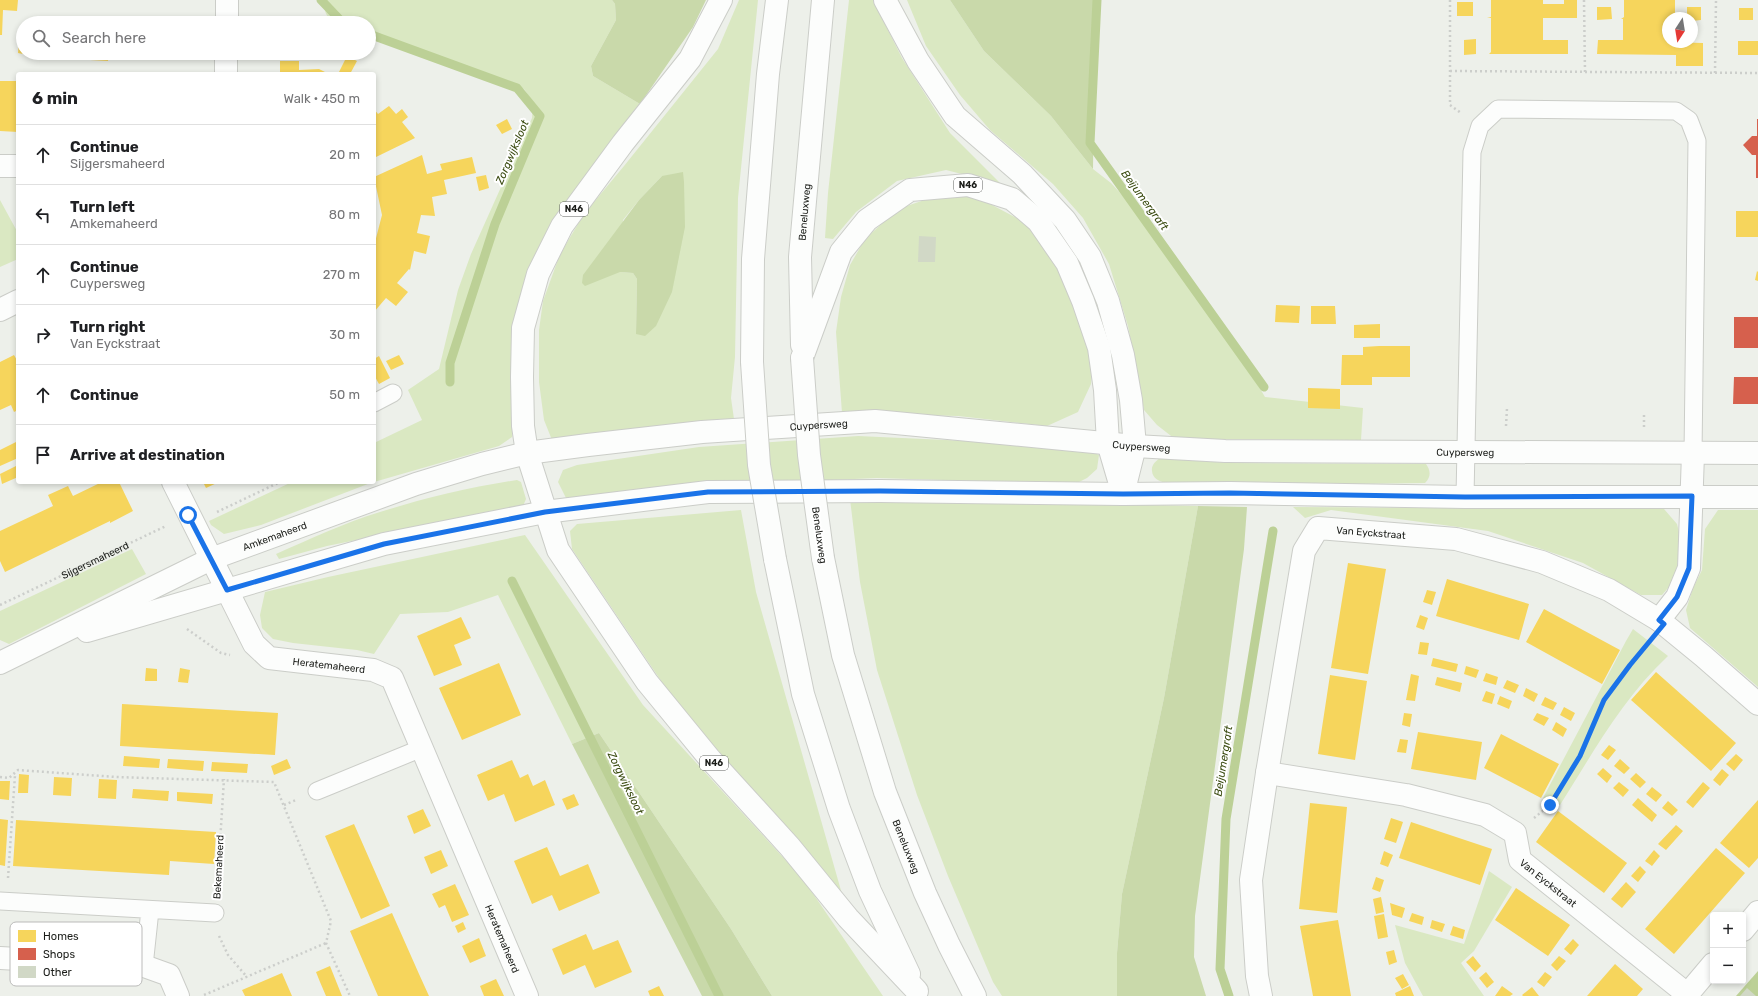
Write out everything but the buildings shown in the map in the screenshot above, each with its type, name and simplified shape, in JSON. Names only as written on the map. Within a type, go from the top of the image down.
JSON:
[{"type":"main road","points":[[227,0],[227,16]]},
{"type":"main road","name":"N46","points":[[721,0],[690,59],[623,143],[562,226],[538,274],[523,328],[523,426],[528,453],[558,550],[647,682],[710,759],[790,847],[848,918],[918,993]]},
{"type":"main road","name":"N46","points":[[777,0],[768,74],[753,258],[752,362],[759,465],[775,559],[803,694],[838,809],[870,891],[918,993]]},
{"type":"main road","name":"Beneluxweg","points":[[823,0],[800,257],[802,358],[809,455],[823,558],[843,655],[885,792],[925,893],[975,996]]},
{"type":"main road","points":[[885,0],[918,61],[955,116],[1022,174],[1065,220],[1090,257],[1108,301],[1123,354],[1131,400],[1135,446],[1123,494]]},
{"type":"main road","points":[[226,60],[226,72]]},
{"type":"main road","points":[[0,166],[16,166]]},
{"type":"main road","name":"N46","points":[[802,358],[841,252],[867,220],[910,190],[968,185],[1012,199],[1038,221],[1068,263],[1099,348],[1105,390],[1108,443],[1123,494]]},
{"type":"main road","points":[[0,310],[16,302]]},
{"type":"main road","name":"Cuypersweg","points":[[528,453],[702,432],[875,422],[1135,446],[1225,451],[1758,454]]},
{"type":"main road","name":"Amkemaheerd","points":[[0,663],[211,559],[416,484],[482,464],[528,453]]},
{"type":"main road","points":[[1662,622],[1677,597],[1689,568],[1693,454]]},
{"type":"main road","points":[[173,484],[227,590]]},
{"type":"main road","points":[[545,512],[708,492],[880,491],[1123,494],[1230,493],[1465,497],[1758,496]]},
{"type":"main road","name":"Amkemaheerd","points":[[33,648],[384,544],[545,512]]},
{"type":"main road","name":"Van Eyckstraat","points":[[1261,996],[1257,976],[1251,880],[1266,773],[1304,552],[1318,528],[1456,539],[1542,562],[1609,590],[1662,622],[1758,704]]},
{"type":"main road","name":"Heratemaheerd","points":[[227,590],[254,644],[269,658],[373,670],[392,678],[527,996]]},
{"type":"main road","points":[[1266,773],[1406,795],[1485,815],[1515,833]]},
{"type":"main road","name":"Van Eyckstraat","points":[[1515,833],[1520,860],[1686,995],[1710,967]]},
{"type":"main road","points":[[1746,926],[1758,912]]},
{"type":"main road","points":[[0,958],[10,959]]},
{"type":"main road","points":[[144,966],[169,975],[178,996]]},
{"type":"lane","points":[[1465,497],[1472,152],[1480,126],[1498,109],[1676,111],[1689,120],[1697,141],[1693,454]]},
{"type":"lane","points":[[376,402],[393,393]]},
{"type":"lane","points":[[317,791],[422,748]]},
{"type":"lane","name":"Bekemaheerd","points":[[3,901],[215,913]]},
{"type":"lane","points":[[144,966],[150,910]]},
{"type":"path","points":[[1450,0],[1450,105],[1480,126]]},
{"type":"path","points":[[1584,0],[1584,72]]},
{"type":"path","points":[[1715,73],[1716,0]]},
{"type":"path","points":[[1450,71],[1758,73]]},
{"type":"path","points":[[1506,408],[1506,431]]},
{"type":"path","name":"Sijgersmaheerd","points":[[0,605],[191,519],[275,484]]},
{"type":"path","points":[[1515,833],[1550,805],[1580,756],[1604,700],[1662,622]]},
{"type":"path","points":[[0,777],[9,778],[18,770],[116,777],[224,779],[274,782],[332,921],[326,943],[350,996]]},
{"type":"path","points":[[3,901],[15,774]]},
{"type":"path","name":"Bekemaheerd","points":[[215,913],[224,779]]},
{"type":"path","points":[[215,913],[216,928],[228,955],[248,976]]},
{"type":"path","points":[[202,996],[326,943]]},
{"type":"shaded area","points":[[324,0],[612,0],[615,4],[616,20],[591,66],[593,76],[640,104],[520,317],[512,437],[499,446],[376,481],[376,442],[422,420],[408,390],[439,369],[458,290],[471,254],[532,118],[533,102],[524,89],[376,36],[376,16],[328,16],[325,10]]},
{"type":"shaded area","points":[[612,0],[706,0],[693,27],[640,104],[593,76],[591,66],[616,20],[615,4]]},
{"type":"shaded area","points":[[739,0],[758,0],[738,198],[735,357],[731,398],[734,419],[552,440],[544,420],[539,382],[539,330],[543,301],[560,254],[584,214],[718,49]],"holes":[[[662,176],[636,334],[637,279],[633,273],[620,272],[623,220],[639,200]]]},
{"type":"shaded area","points":[[849,0],[873,0],[902,58],[950,133],[1001,184],[946,170],[897,181],[856,212],[833,239],[825,238],[828,193]]},
{"type":"shaded area","points":[[907,0],[950,0],[984,51],[1051,116],[1093,169],[1111,183],[1168,245],[1228,335],[1265,397],[1363,408],[1361,440],[1175,439],[1157,425],[1144,410],[1128,326],[1109,264],[1083,218],[1053,184],[990,130],[960,95],[926,46]]},
{"type":"shaded area","points":[[950,0],[1095,0],[1093,169],[1051,116],[984,51]]},
{"type":"shaded area","points":[[683,172],[685,227],[672,292],[656,326],[645,336],[636,334],[637,279],[633,273],[620,272],[585,286],[582,283],[583,275],[639,200],[662,176]]},
{"type":"shaded area","points":[[945,193],[977,197],[1026,223],[1063,270],[1093,358],[1091,384],[1078,412],[1047,426],[958,416],[842,413],[836,332],[841,297],[850,265],[865,239],[898,209]]},
{"type":"shaded area","points":[[0,200],[16,229],[16,260],[0,267]]},
{"type":"shaded area","points":[[858,436],[1012,443],[1082,448],[1099,455],[1097,469],[1087,478],[1075,484],[877,478],[715,485],[566,498],[558,482],[563,470],[577,465],[699,447]]},
{"type":"shaded area","points":[[1160,458],[1229,463],[1426,464],[1430,474],[1425,483],[1186,486],[1166,483],[1156,479],[1153,476],[1152,467]]},
{"type":"shaded area","points":[[517,480],[521,482],[526,499],[523,506],[327,546],[279,559],[276,554],[340,526],[380,512],[448,493]]},
{"type":"shaded area","points":[[288,484],[368,484],[261,525],[224,534],[211,525],[209,521]]},
{"type":"shaded area","points":[[850,499],[1198,506],[1164,698],[1122,894],[1117,953],[1117,996],[1002,996],[993,982],[948,876],[917,795],[877,670],[860,582]]},
{"type":"shaded area","points":[[1198,506],[1247,507],[1244,549],[1195,916],[1194,957],[1206,996],[1117,996],[1117,953],[1122,894],[1164,698]]},
{"type":"shaded area","points":[[1293,507],[1664,509],[1677,524],[1681,540],[1675,580],[1662,595],[1641,595],[1583,563],[1488,531],[1331,510],[1305,518]]},
{"type":"shaded area","points":[[741,510],[756,592],[842,894],[678,706],[572,549],[570,531],[577,524]]},
{"type":"shaded area","points":[[1718,510],[1758,510],[1758,687],[1690,628],[1686,610],[1693,588],[1702,570],[1705,529]]},
{"type":"shaded area","points":[[525,535],[643,705],[803,879],[883,996],[772,996],[731,929],[599,733],[572,744],[498,595],[448,612],[400,614],[374,654],[357,650],[293,643],[273,639],[262,628],[260,615],[265,592]]},
{"type":"shaded area","points":[[132,549],[146,574],[9,644],[0,640],[0,611]]},
{"type":"shaded area","points":[[1633,629],[1668,656],[1636,690],[1622,708],[1560,805],[1543,798],[1626,641]]},
{"type":"shaded area","points":[[599,733],[731,929],[772,996],[702,996],[572,744]]},
{"type":"shaded area","points":[[1489,871],[1512,887],[1474,951],[1461,963],[1484,996],[1423,996],[1405,963],[1395,925],[1464,944]]},
{"type":"shaded area","points":[[1758,971],[1758,996],[1736,996]]},
{"type":"waterway","name":"Zorgwijksloot","points":[[321,0],[336,16]]},
{"type":"waterway","name":"Beijumergraft","points":[[1097,0],[1090,143],[1264,387]]},
{"type":"waterway","name":"Zorgwijksloot","points":[[376,37],[517,88],[540,116],[495,224],[450,363],[450,382]]},
{"type":"waterway","name":"Beijumergraft","points":[[1229,996],[1220,969],[1226,819],[1273,531]]},
{"type":"waterway","name":"Zorgwijksloot","points":[[512,581],[719,996]]},
{"type":"route","points":[[188,515],[194,523],[227,590],[384,544],[545,512],[612,505],[708,492],[880,491],[1123,494],[1230,493],[1465,497],[1692,496],[1689,568],[1677,597],[1659,620],[1664,624],[1630,665],[1604,700],[1580,756],[1550,805]]}]
